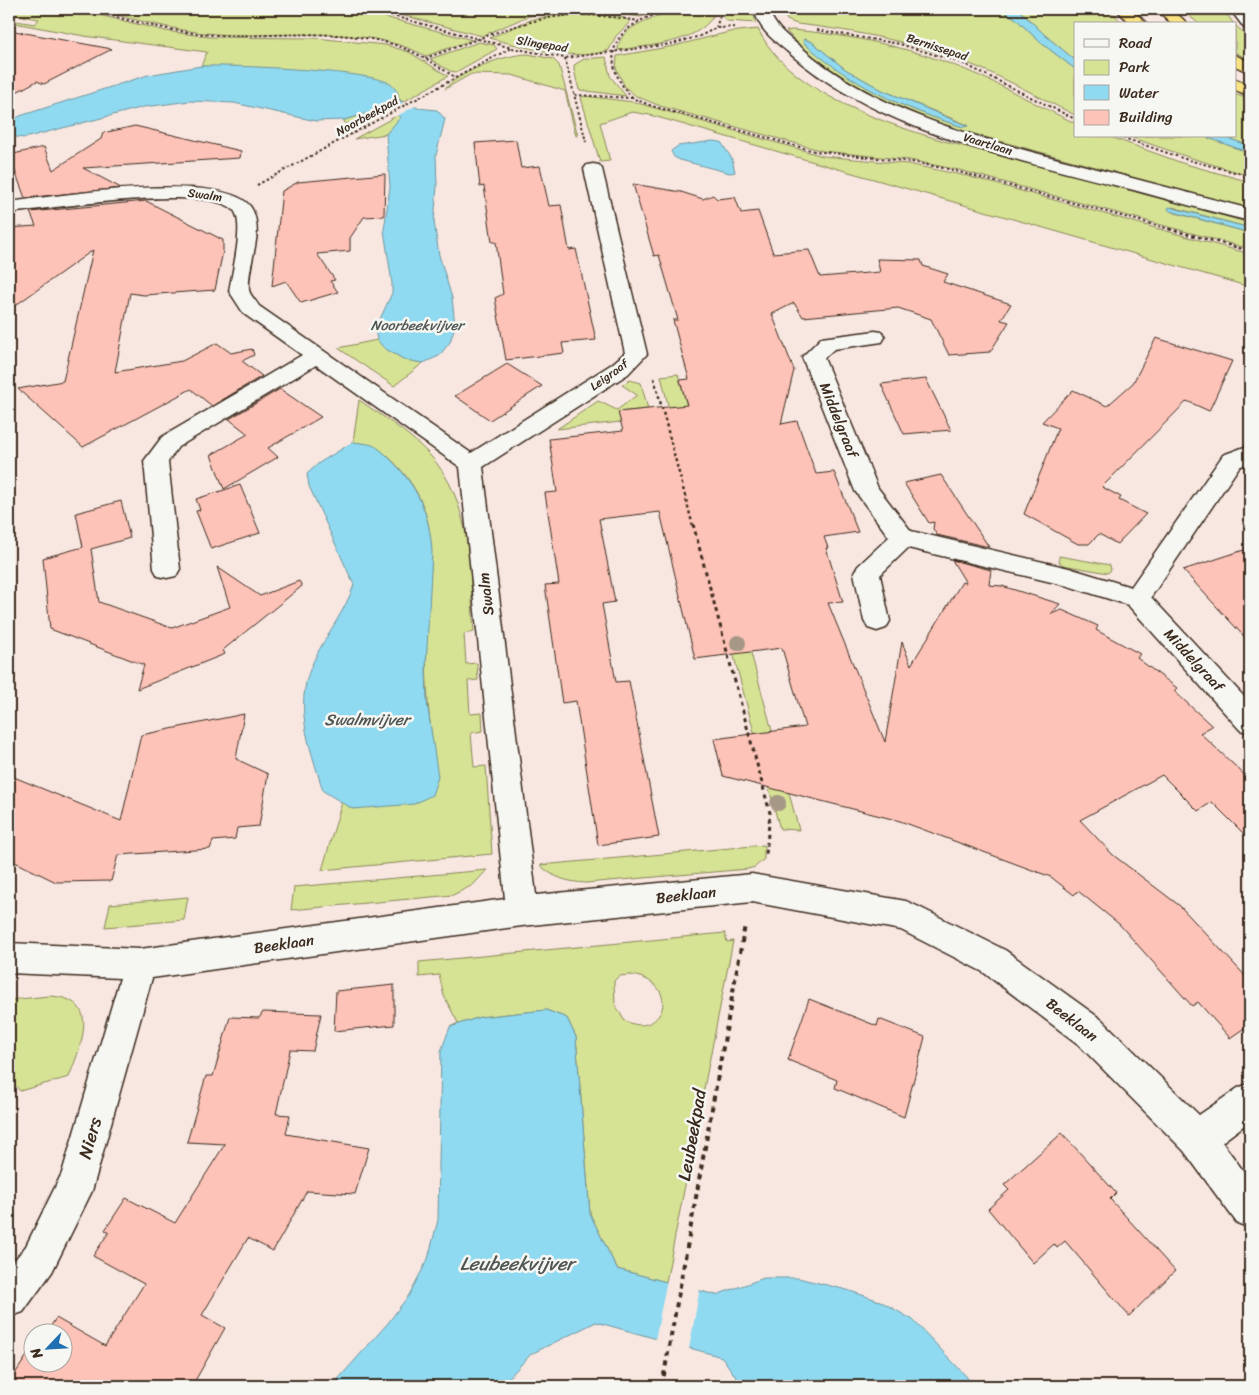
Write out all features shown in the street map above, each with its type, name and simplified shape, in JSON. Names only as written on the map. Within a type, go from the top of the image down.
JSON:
[{"type":"highway","points":[[1123,9],[1138,22]]},
{"type":"highway","points":[[1163,9],[1179,22]]},
{"type":"highway","points":[[1236,61],[1250,68]]},
{"type":"highway","points":[[1236,84],[1250,91]]},
{"type":"street","name":"Vaartlaan","points":[[762,9],[767,26],[820,72],[861,95],[930,126],[1004,150],[1250,215]]},
{"type":"street","points":[[1237,9],[1250,26]]},
{"type":"street","name":"Leigraaf","points":[[471,464],[620,369],[636,354],[592,168]]},
{"type":"street","name":"Swalm","points":[[9,207],[172,191],[211,194],[231,199],[242,209],[248,225],[239,291],[251,310],[471,464],[522,911]]},
{"type":"street","name":"Middelgraaf","points":[[875,337],[828,344],[813,357],[867,490],[903,538]]},
{"type":"street","points":[[167,569],[156,461],[170,442],[316,356]]},
{"type":"street","points":[[877,620],[867,572],[903,538],[1069,577],[1137,598],[1231,460],[1250,453]]},
{"type":"street","name":"Middelgraaf","points":[[1137,598],[1250,722]]},
{"type":"street","name":"Beeklaan","points":[[9,958],[140,964],[522,911],[758,888],[906,916],[994,961],[1090,1032],[1197,1138],[1250,1210]]},
{"type":"street","name":"Niers","points":[[9,1298],[39,1259],[78,1178],[140,964]]},
{"type":"street","points":[[1197,1138],[1250,1100]]},
{"type":"path","points":[[82,9],[161,28],[200,34],[302,36],[391,44],[424,58],[455,77]]},
{"type":"path","name":"Slingepad","points":[[366,9],[512,48],[565,58],[672,44],[700,36],[716,28],[722,9]]},
{"type":"path","points":[[636,99],[627,93],[615,77],[612,69],[612,53],[616,41],[622,33],[640,21],[675,9]]},
{"type":"path","points":[[577,11],[614,14],[640,21]]},
{"type":"path","points":[[559,12],[565,12]]},
{"type":"path","points":[[424,58],[480,39],[519,21],[547,14]]},
{"type":"path","name":"Bernissepad","points":[[810,29],[900,44],[962,63],[1074,119]]},
{"type":"path","name":"Noorbeekpad","points":[[231,199],[512,48]]},
{"type":"path","points":[[565,58],[572,78],[592,168]]},
{"type":"path","points":[[575,95],[636,99],[814,152],[912,162],[948,169],[1250,251]]},
{"type":"path","points":[[1124,138],[1188,160],[1250,176]]},
{"type":"path","name":"Leubeekpad","points":[[636,354],[653,373],[770,813],[758,888],[680,1280],[662,1386]]},
{"type":"green space","points":[[9,9],[74,9],[166,31],[209,37],[315,38],[386,45],[409,52],[448,76],[403,102],[373,78],[280,69],[201,66],[207,52],[84,36],[9,22],[9,20],[35,24],[39,19],[9,14]]},
{"type":"green space","points":[[91,9],[354,9],[472,40],[426,56],[402,46],[376,39],[322,34],[215,34],[168,27]]},
{"type":"green space","points":[[378,9],[669,9],[640,17],[595,10],[555,11],[526,17],[482,36]]},
{"type":"green space","points":[[680,9],[717,9],[710,21],[688,36],[660,44],[618,50],[620,41],[632,28],[652,18]]},
{"type":"green space","points":[[726,9],[752,9],[756,23],[727,21],[722,16]]},
{"type":"green space","points":[[781,9],[1000,9],[1015,18],[1040,42],[1074,68],[1074,114],[1000,77],[932,51],[888,39],[843,30],[797,24],[787,20]]},
{"type":"green space","points":[[1018,9],[1108,9],[1122,22],[1074,22],[1074,59]]},
{"type":"green space","points":[[1181,9],[1223,9],[1233,22],[1197,22]]},
{"type":"green space","points":[[578,12],[613,15],[630,22],[616,36],[609,50],[597,54],[582,55],[549,52],[489,38],[533,19]]},
{"type":"green space","points":[[1236,26],[1250,39],[1250,61],[1236,53]]},
{"type":"green space","points":[[758,29],[779,59],[810,84],[847,105],[889,123],[933,138],[1250,223],[1250,228],[1172,207],[1172,212],[1250,233],[1250,249],[959,170],[909,160],[823,151],[660,106],[636,96],[625,87],[616,68],[617,56],[674,46],[729,32]]},
{"type":"green space","points":[[786,31],[814,32],[880,43],[945,62],[993,82],[1074,122],[1074,138],[1113,138],[1182,163],[1250,182],[1250,209],[944,126],[887,103],[841,78],[806,52]],"holes":[[[804,39],[812,42],[845,69],[882,90],[968,125],[963,127],[941,120],[878,93],[821,57],[803,42]]]},
{"type":"green space","points":[[479,42],[494,45],[497,49],[456,72],[450,71],[430,59]]},
{"type":"green space","points":[[528,54],[553,59],[559,65],[578,136],[576,136],[565,91],[512,75],[471,74],[445,89],[460,76],[471,70],[508,57]]},
{"type":"green space","points":[[606,57],[610,76],[626,96],[579,90],[574,65],[584,59]]},
{"type":"green space","points":[[1236,94],[1250,100],[1250,146],[1228,138],[1236,138]]},
{"type":"green space","points":[[584,96],[634,102],[823,156],[908,164],[967,176],[1250,254],[1250,287],[650,115],[632,112],[600,123],[610,161],[600,162],[581,98]]},
{"type":"green space","points":[[382,108],[387,111],[374,118],[345,124],[344,120]]},
{"type":"green space","points":[[398,115],[402,117],[386,134],[354,139]]},
{"type":"green space","points":[[1133,138],[1209,138],[1250,153],[1250,176]]},
{"type":"green space","points":[[377,340],[398,356],[423,363],[394,386],[338,348]]},
{"type":"green space","points":[[678,374],[687,406],[669,409],[661,376]]},
{"type":"green space","points":[[630,380],[641,383],[648,409],[618,412],[621,422],[557,429],[598,401],[617,410],[637,395],[622,385]]},
{"type":"green space","points":[[359,400],[403,431],[428,453],[443,472],[454,493],[461,515],[469,561],[474,632],[464,634],[466,664],[477,663],[478,680],[468,681],[470,714],[482,713],[483,731],[471,733],[474,767],[486,766],[492,854],[322,870],[342,802],[353,809],[432,739],[426,662],[431,570],[429,528],[424,508],[400,469],[380,450],[353,442]]},
{"type":"green space","points":[[1059,556],[1110,565],[1111,570],[1108,573],[1063,565],[1059,562]]},
{"type":"green space","points":[[745,631],[799,830],[780,829],[778,822],[729,638]]},
{"type":"green space","points":[[764,845],[764,859],[755,867],[748,869],[586,883],[573,882],[561,878],[550,873],[540,865]]},
{"type":"green space","points":[[487,870],[473,885],[453,895],[291,910],[294,887]]},
{"type":"green space","points":[[188,897],[184,920],[105,927],[110,904]]},
{"type":"green space","points":[[725,933],[727,942],[733,941],[666,1282],[617,1269],[590,1214],[576,1037],[567,1018],[546,1010],[480,1017],[450,1027],[458,1023],[444,996],[439,975],[419,977],[419,962]],"holes":[[[631,975],[648,980],[658,989],[663,999],[662,1009],[657,1018],[649,1023],[637,1025],[624,1020],[615,1004],[614,981],[619,976]]]},
{"type":"green space","points":[[49,996],[66,999],[77,1005],[82,1014],[84,1025],[79,1051],[69,1077],[20,1091],[9,1078],[9,1000]]},
{"type":"water","points":[[1000,9],[1018,9],[1074,59],[1074,68],[1040,42],[1015,18]]},
{"type":"water","points":[[804,39],[812,42],[845,69],[882,90],[968,126],[963,127],[941,120],[878,94],[858,83],[821,57],[803,42]]},
{"type":"water","name":"Noorbeekvijver","points":[[201,66],[299,69],[378,79],[391,84],[398,93],[398,100],[418,108],[437,110],[445,119],[436,155],[437,186],[434,222],[439,255],[452,298],[455,326],[450,342],[439,356],[423,363],[405,360],[384,348],[377,340],[375,330],[392,293],[384,230],[390,187],[386,134],[401,117],[382,109],[344,120],[316,121],[234,103],[190,101],[144,107],[24,138],[9,136],[9,123],[20,116],[148,75]]},
{"type":"water","points":[[1209,138],[1228,138],[1250,146],[1250,153]]},
{"type":"water","points":[[713,141],[721,142],[732,159],[735,172],[730,173],[680,160],[674,157],[671,151],[678,146]]},
{"type":"water","points":[[1169,207],[1250,228],[1250,233],[1170,211]]},
{"type":"water","name":"Swalmvijver","points":[[353,442],[370,444],[377,447],[408,479],[425,513],[431,538],[432,552],[426,667],[427,702],[438,777],[432,795],[414,804],[353,809],[323,791],[312,756],[305,724],[305,691],[309,674],[316,656],[346,604],[354,585],[309,486],[307,474],[319,463]]},
{"type":"water","name":"Leubeekvijver","points":[[546,1010],[567,1018],[576,1037],[590,1214],[617,1269],[716,1295],[764,1278],[798,1278],[847,1290],[880,1301],[913,1320],[966,1376],[973,1386],[742,1386],[722,1357],[596,1322],[531,1354],[501,1386],[332,1386],[388,1323],[409,1295],[428,1259],[438,1220],[441,1051],[450,1027],[480,1017]]},
{"type":"pier","points":[[406,101],[417,105],[395,117],[384,112]]},
{"type":"pier","points":[[667,1280],[700,1288],[689,1349],[655,1340]]},
{"type":"building","points":[[9,30],[112,49],[44,84],[37,81],[9,96]]},
{"type":"building","points":[[135,126],[241,151],[240,158],[83,168],[121,188],[25,198],[9,155],[44,147],[53,170],[101,139],[103,133]]},
{"type":"building","points":[[516,140],[521,168],[540,166],[549,206],[561,205],[569,250],[576,249],[596,340],[562,343],[564,353],[506,360],[495,298],[503,294],[496,242],[492,242],[484,186],[480,187],[475,143]]},
{"type":"building","points":[[385,174],[384,216],[364,217],[350,238],[350,251],[317,254],[335,280],[330,281],[338,292],[301,303],[286,281],[272,286],[282,191],[298,182]]},
{"type":"building","points":[[633,184],[681,192],[703,199],[713,195],[717,199],[735,197],[741,213],[758,211],[773,253],[809,250],[820,277],[880,272],[877,259],[921,260],[923,266],[948,274],[943,282],[1011,304],[1001,320],[1009,322],[990,352],[949,355],[931,319],[898,308],[803,317],[794,303],[772,314],[794,370],[781,424],[797,421],[816,474],[834,472],[858,532],[824,537],[843,602],[828,603],[885,742],[902,642],[911,665],[962,582],[966,583],[952,560],[991,570],[989,585],[1002,586],[1060,604],[1051,614],[1062,610],[1098,626],[1096,630],[1140,654],[1137,658],[1177,688],[1174,691],[1212,726],[1200,733],[1250,780],[1250,840],[1212,802],[1198,811],[1162,775],[1080,820],[1113,855],[1180,906],[1250,981],[1250,1024],[1230,1038],[1198,1002],[1192,1006],[1119,924],[1078,891],[1074,895],[1051,877],[900,821],[723,776],[714,739],[805,727],[782,648],[695,659],[660,512],[599,519],[615,602],[602,604],[616,682],[629,681],[659,837],[598,845],[576,701],[562,703],[545,585],[559,584],[545,493],[557,492],[549,439],[623,431],[618,412],[687,405],[680,380],[689,379],[673,320],[678,320],[659,255],[654,256]]},
{"type":"building","points":[[146,201],[223,240],[223,251],[215,290],[144,295],[130,293],[115,372],[182,361],[217,343],[231,353],[252,349],[254,355],[242,361],[262,376],[212,406],[191,389],[83,447],[18,389],[63,381],[93,250],[9,310],[9,228],[36,226],[30,212]]},
{"type":"building","points":[[1156,338],[1232,361],[1209,411],[1187,401],[1102,487],[1121,497],[1119,500],[1146,514],[1117,544],[1099,534],[1089,544],[1078,544],[1024,514],[1058,428],[1042,422],[1073,390],[1107,406],[1133,383]]},
{"type":"building","points":[[507,364],[542,386],[490,420],[455,396]]},
{"type":"building","points":[[926,379],[951,430],[904,434],[881,384]]},
{"type":"building","points":[[280,389],[321,417],[268,448],[278,457],[224,489],[211,455],[248,434],[229,419]]},
{"type":"building","points":[[941,475],[989,547],[937,535],[933,529],[934,522],[929,523],[904,483]]},
{"type":"building","points":[[240,485],[260,533],[211,549],[196,511],[200,510],[196,499]]},
{"type":"building","points":[[121,501],[130,538],[91,549],[99,602],[172,628],[230,607],[217,567],[260,596],[299,581],[302,586],[223,650],[225,654],[137,689],[144,665],[50,629],[43,558],[83,547],[76,513]]},
{"type":"building","points":[[1250,548],[1250,643],[1183,570]]},
{"type":"building","points":[[244,714],[236,759],[268,774],[259,826],[237,828],[235,839],[213,841],[210,849],[118,855],[111,881],[56,882],[9,859],[9,775],[121,821],[141,735]]},
{"type":"building","points":[[394,985],[394,1025],[334,1031],[336,991]]},
{"type":"building","points":[[809,999],[877,1026],[879,1019],[925,1037],[904,1117],[835,1088],[837,1080],[788,1060]]},
{"type":"building","points":[[263,1012],[321,1014],[313,1051],[290,1050],[276,1114],[290,1115],[286,1134],[369,1148],[355,1194],[307,1191],[273,1251],[248,1238],[202,1315],[225,1328],[192,1386],[9,1386],[22,1363],[22,1372],[72,1372],[72,1327],[105,1346],[144,1284],[93,1256],[109,1232],[105,1230],[126,1198],[175,1223],[225,1144],[187,1142],[206,1076],[213,1076],[230,1017],[259,1018]]},
{"type":"building","points":[[1062,1133],[1116,1193],[1110,1199],[1175,1271],[1129,1316],[1065,1241],[1057,1248],[1054,1244],[1033,1263],[988,1209],[1009,1190],[1004,1185]]},
{"type":"building","points":[[56,1318],[63,1322],[53,1322]]}]
